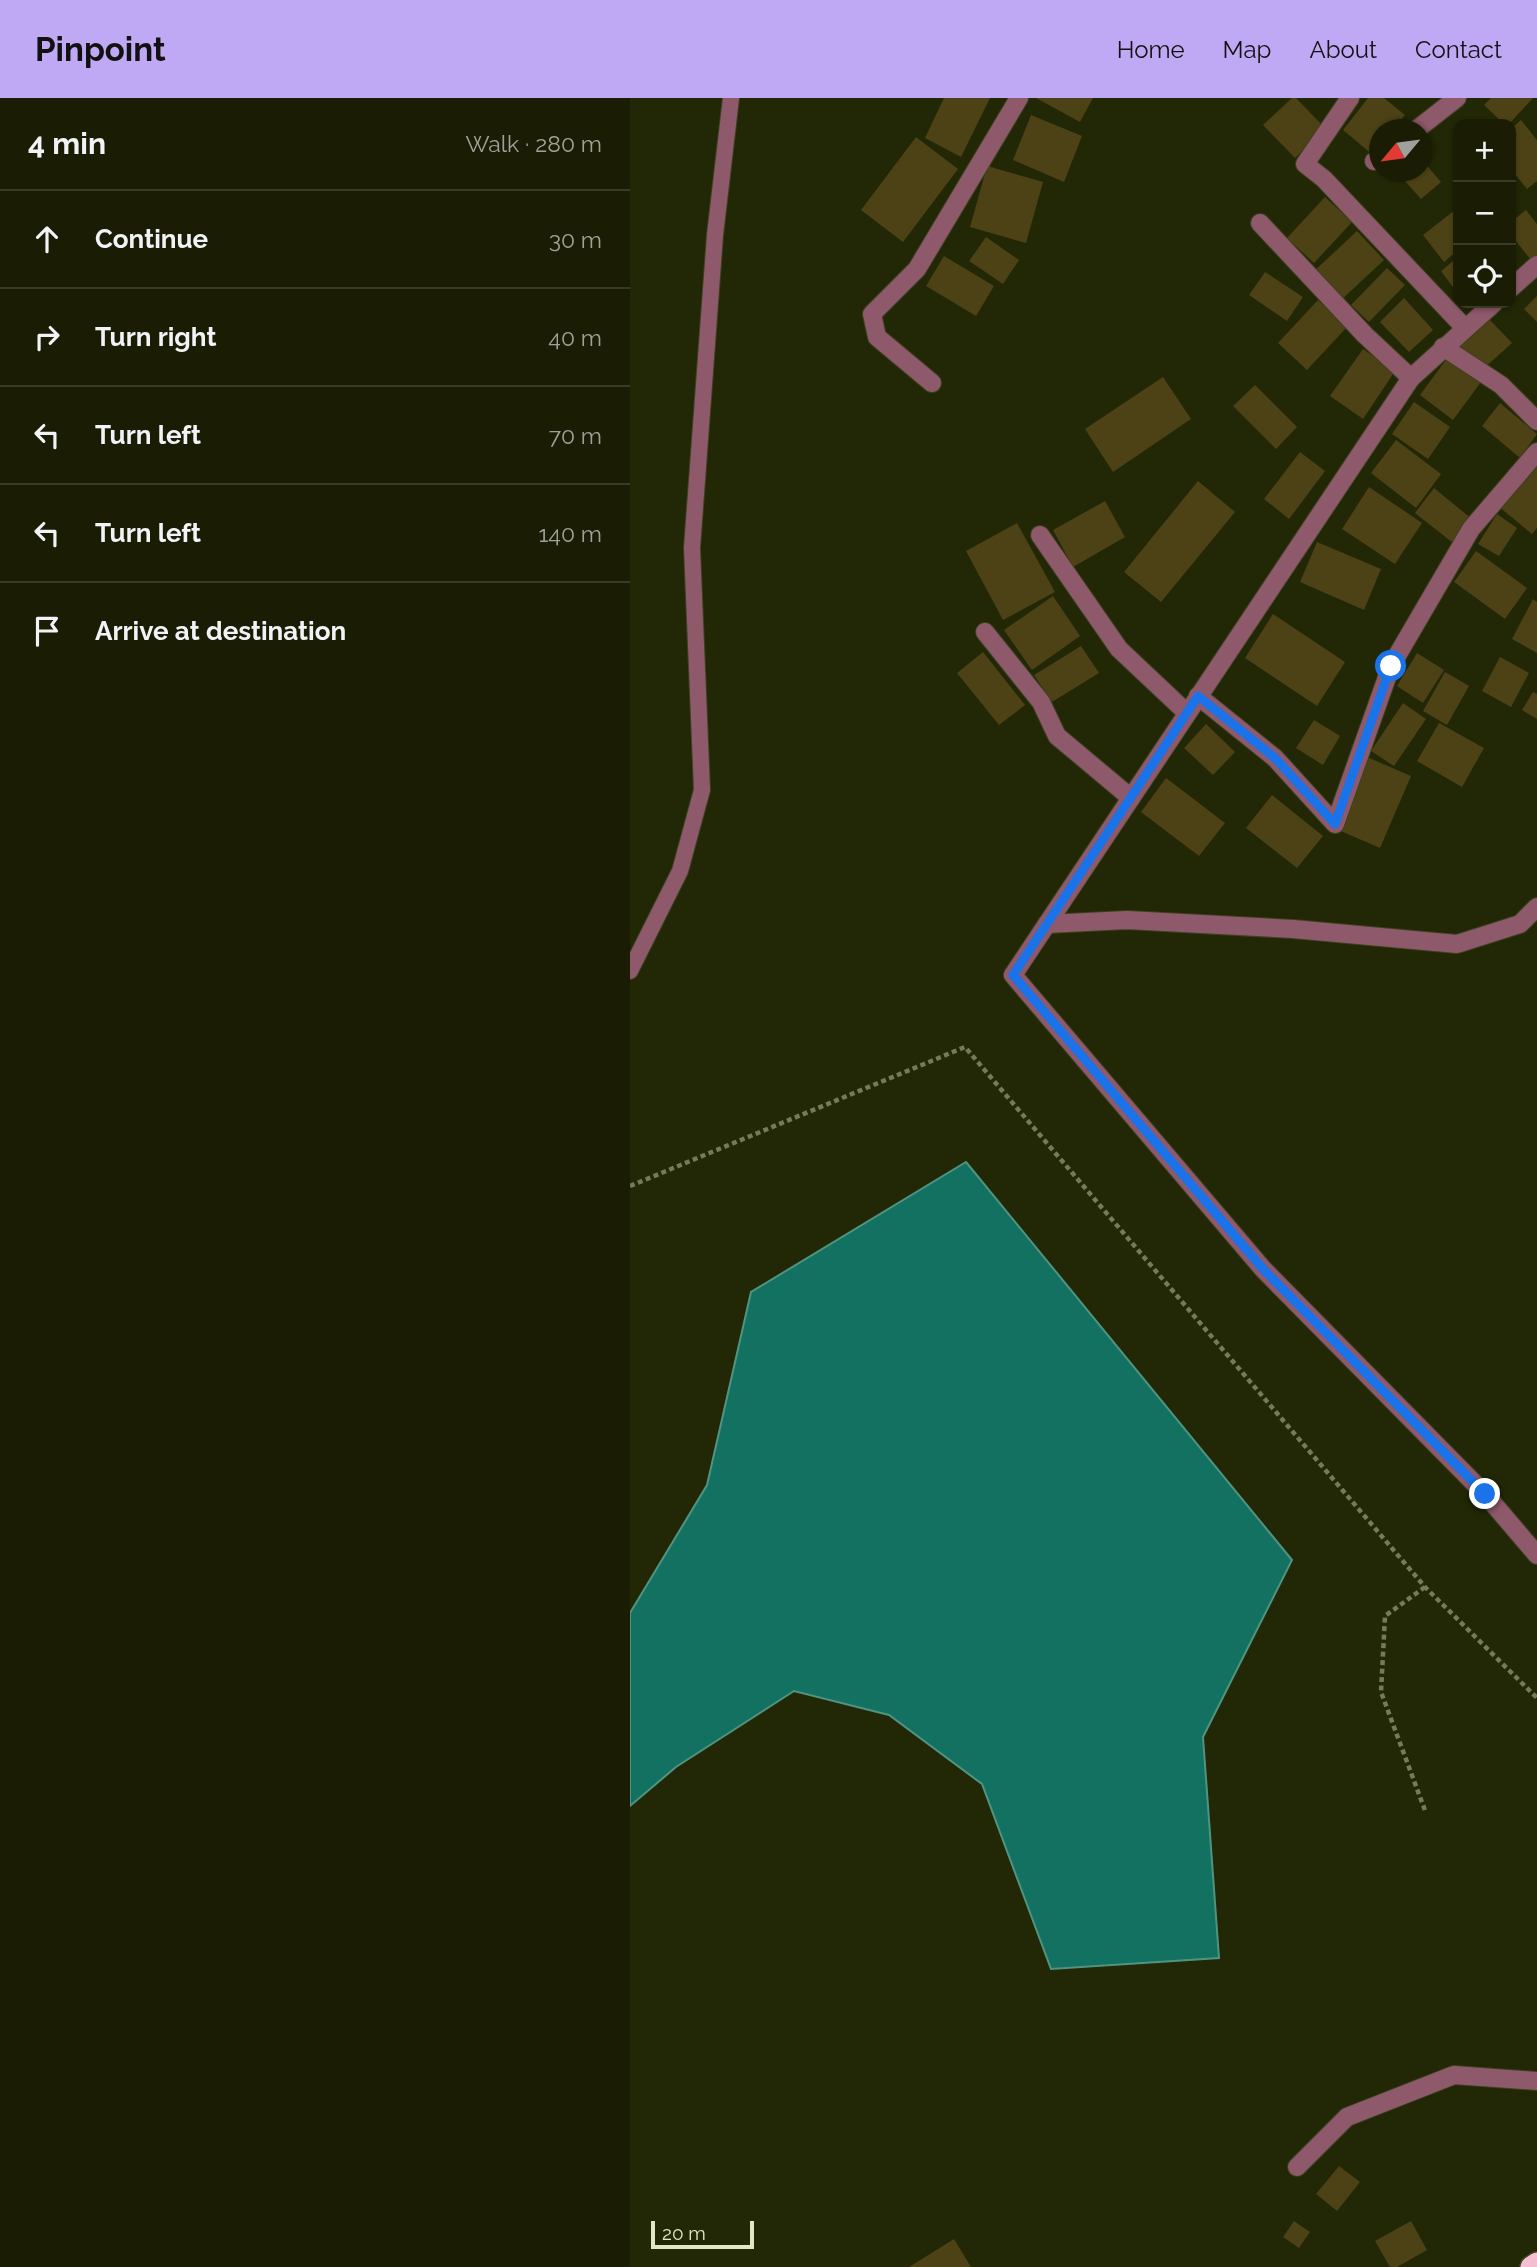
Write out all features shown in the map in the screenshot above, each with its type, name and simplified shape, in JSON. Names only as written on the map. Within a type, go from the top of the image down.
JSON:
[{"type":"highway","points":[[1531,2267],[1537,2263]]},
{"type":"street","points":[[932,383],[877,337],[872,314],[917,269],[1019,98]]},
{"type":"street","points":[[1350,98],[1305,164],[1324,179],[1465,327]]},
{"type":"street","points":[[1430,119],[1457,98]]},
{"type":"street","points":[[1260,223],[1365,335],[1411,378]]},
{"type":"street","points":[[1516,284],[1537,265]]},
{"type":"street","points":[[1488,308],[1411,378],[1013,975],[1263,1269],[1485,1494],[1537,1555]]},
{"type":"street","points":[[1443,347],[1501,385],[1537,421]]},
{"type":"street","points":[[1198,696],[1275,758],[1335,824],[1391,666],[1471,529],[1537,452]]},
{"type":"street","points":[[1040,535],[1119,649],[1187,713]]},
{"type":"street","points":[[985,632],[1041,702],[1057,736],[1131,798]]},
{"type":"street","points":[[1047,924],[1127,920],[1293,929],[1457,944],[1520,924],[1537,906]]},
{"type":"street","points":[[1297,2167],[1346,2117],[1454,2075],[1537,2081]]},
{"type":"lane","points":[[630,971],[680,870],[702,790],[692,548],[715,235],[731,98]]},
{"type":"path","points":[[630,1186],[965,1048],[1425,1587],[1537,1698]]},
{"type":"path","points":[[1425,1587],[1385,1616],[1381,1692],[1426,1813]]},
{"type":"water","points":[[966,1162],[1292,1560],[1203,1737],[1219,1958],[1051,1969],[982,1784],[889,1715],[794,1691],[676,1767],[630,1806],[630,1613],[707,1485],[751,1292]]},
{"type":"building","points":[[944,98],[990,98],[961,157],[925,138]]},
{"type":"building","points":[[1036,98],[1093,98],[1080,122]]},
{"type":"building","points":[[1292,98],[1296,98],[1325,128],[1295,158],[1263,125]]},
{"type":"building","points":[[1368,98],[1384,98],[1405,115],[1402,119],[1369,119],[1369,152],[1343,130]]},
{"type":"building","points":[[1491,98],[1533,98],[1514,119],[1499,119],[1484,105]]},
{"type":"building","points":[[1031,115],[1082,136],[1064,182],[1013,160]]},
{"type":"building","points":[[1521,120],[1537,140],[1537,181],[1527,189],[1516,175],[1516,124]]},
{"type":"building","points":[[916,137],[958,169],[903,242],[861,210]]},
{"type":"building","points":[[987,166],[1043,182],[1026,243],[970,227]]},
{"type":"building","points":[[1432,172],[1441,182],[1421,199],[1406,182],[1432,182]]},
{"type":"building","points":[[1325,197],[1352,222],[1314,263],[1287,238]]},
{"type":"building","points":[[1526,210],[1537,224],[1537,255],[1531,260],[1516,241],[1516,218]]},
{"type":"building","points":[[1453,212],[1453,254],[1444,262],[1423,235]]},
{"type":"building","points":[[1357,231],[1384,260],[1338,303],[1311,274]]},
{"type":"building","points":[[986,237],[1019,260],[1003,284],[969,261]]},
{"type":"building","points":[[944,256],[994,286],[976,316],[926,286]]},
{"type":"building","points":[[1453,261],[1453,287],[1441,271]]},
{"type":"building","points":[[1387,268],[1405,285],[1369,322],[1351,305]]},
{"type":"building","points":[[1265,272],[1303,297],[1287,321],[1249,295]]},
{"type":"building","points":[[1537,296],[1537,322],[1524,309]]},
{"type":"building","points":[[1404,298],[1433,330],[1409,352],[1380,322]]},
{"type":"building","points":[[1318,300],[1347,327],[1307,370],[1278,343]]},
{"type":"building","points":[[1489,319],[1512,343],[1481,371],[1459,347]]},
{"type":"building","points":[[1363,349],[1395,371],[1363,419],[1330,396]]},
{"type":"building","points":[[1451,353],[1484,378],[1453,420],[1420,395]]},
{"type":"building","points":[[1163,377],[1191,419],[1113,472],[1085,429]]},
{"type":"building","points":[[1255,385],[1297,427],[1276,449],[1233,406]]},
{"type":"building","points":[[1414,402],[1450,427],[1428,459],[1392,434]]},
{"type":"building","points":[[1500,403],[1537,434],[1520,458],[1482,426]]},
{"type":"building","points":[[1396,440],[1441,474],[1416,508],[1371,473]]},
{"type":"building","points":[[1300,452],[1325,471],[1289,519],[1264,499]]},
{"type":"building","points":[[1537,459],[1537,528],[1532,534],[1498,506]]},
{"type":"building","points":[[1198,481],[1235,512],[1161,602],[1124,572]]},
{"type":"building","points":[[1369,487],[1422,523],[1395,564],[1342,529]]},
{"type":"building","points":[[1434,488],[1472,519],[1453,543],[1415,513]]},
{"type":"building","points":[[1105,501],[1125,537],[1073,567],[1053,530]]},
{"type":"building","points":[[1497,514],[1517,528],[1499,556],[1478,544]]},
{"type":"building","points":[[1017,523],[1055,592],[1003,620],[966,551]]},
{"type":"building","points":[[1317,542],[1381,569],[1364,610],[1300,582]]},
{"type":"building","points":[[1476,551],[1527,588],[1505,619],[1454,582]]},
{"type":"building","points":[[1053,596],[1080,636],[1032,670],[1004,630]]},
{"type":"building","points":[[1533,599],[1537,602],[1537,653],[1512,639]]},
{"type":"building","points":[[1273,614],[1345,662],[1317,706],[1245,658]]},
{"type":"building","points":[[1081,646],[1099,673],[1052,702],[1034,675]]},
{"type":"building","points":[[983,652],[1025,705],[999,725],[957,673]]},
{"type":"building","points":[[1417,653],[1444,670],[1423,703],[1397,686]]},
{"type":"building","points":[[1500,657],[1529,673],[1511,707],[1482,691]]},
{"type":"building","points":[[1445,672],[1469,686],[1447,725],[1423,711]]},
{"type":"building","points":[[1533,692],[1537,694],[1537,719],[1522,710]]},
{"type":"building","points":[[1403,703],[1426,719],[1394,766],[1371,751]]},
{"type":"building","points":[[1314,720],[1340,736],[1323,765],[1296,748]]},
{"type":"building","points":[[1439,723],[1484,748],[1462,787],[1417,761]]},
{"type":"building","points":[[1206,724],[1235,752],[1213,775],[1184,748]]},
{"type":"building","points":[[1367,757],[1411,776],[1380,848],[1336,829]]},
{"type":"building","points":[[1166,778],[1225,823],[1199,856],[1141,812]]},
{"type":"building","points":[[1272,795],[1323,836],[1297,868],[1246,828]]},
{"type":"building","points":[[1339,2166],[1360,2182],[1337,2211],[1316,2194]]},
{"type":"building","points":[[1294,2221],[1310,2232],[1299,2248],[1283,2237]]},
{"type":"building","points":[[1411,2221],[1427,2250],[1397,2267],[1390,2267],[1375,2241]]},
{"type":"building","points":[[954,2239],[971,2267],[909,2267]]},
{"type":"route","points":[[1391,666],[1335,824],[1275,758],[1198,696],[1013,975],[1263,1269],[1485,1494]]}]
